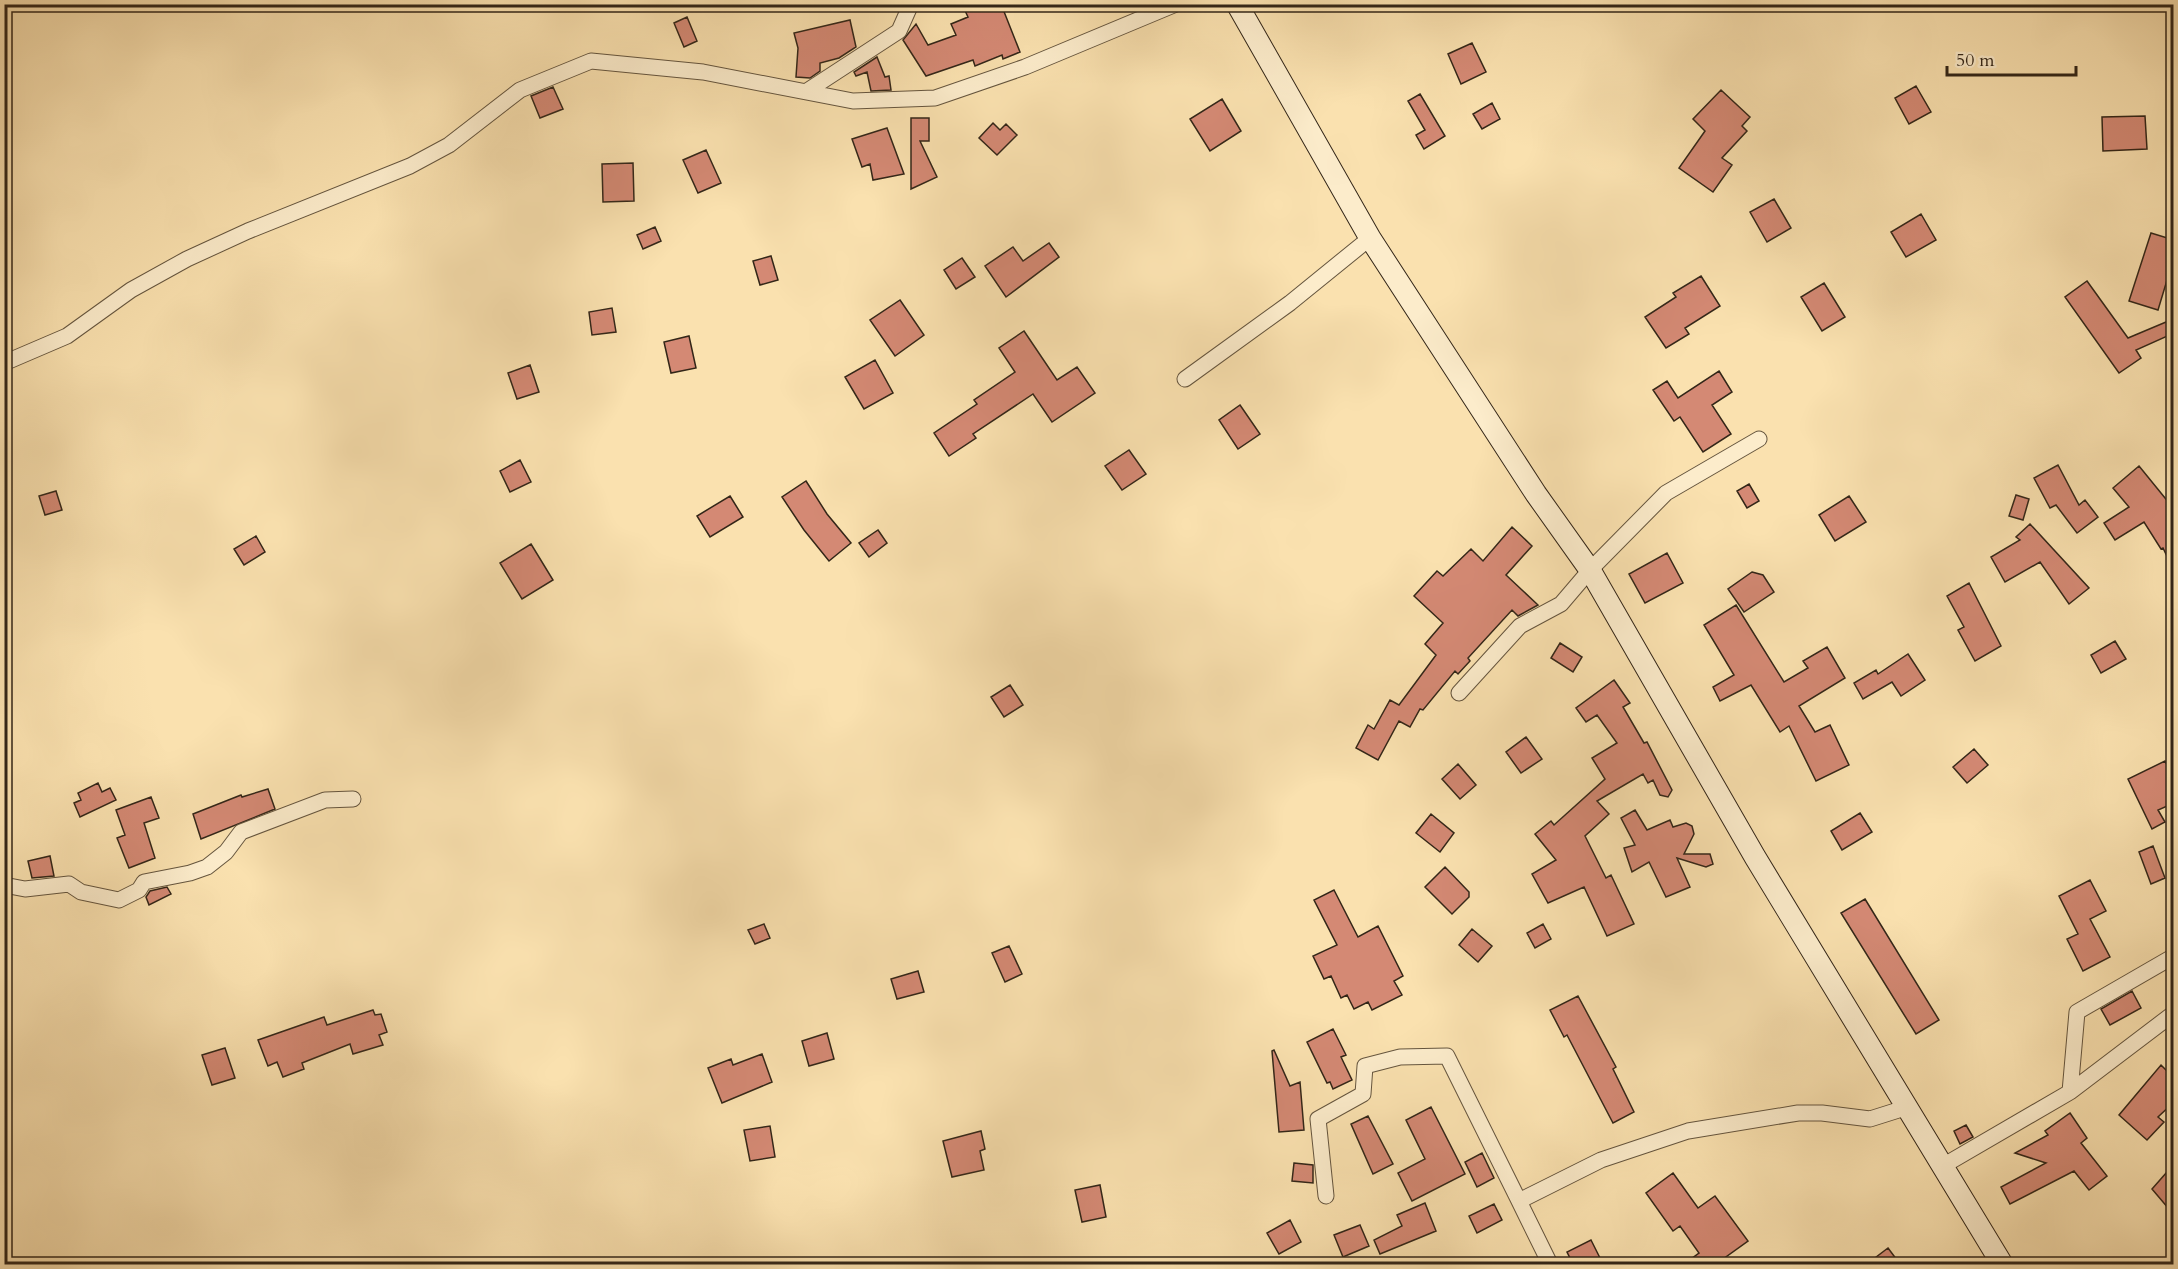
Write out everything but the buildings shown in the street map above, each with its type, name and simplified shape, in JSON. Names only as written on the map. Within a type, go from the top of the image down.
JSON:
[{"type":"main road","points":[[1237,4],[1370,238],[1536,494],[1590,570],[1755,857],[1908,1107],[1941,1167],[2002,1264]]},
{"type":"street","points":[[807,91],[899,31],[911,4]]},
{"type":"street","points":[[4,363],[67,336],[131,290],[187,260],[248,231],[410,166],[449,145],[520,90],[591,61],[684,69],[853,101],[935,98],[1025,67],[1176,4]]},
{"type":"street","points":[[1185,379],[1290,303],[1370,238]]},
{"type":"street","points":[[1459,693],[1520,626],[1561,604],[1590,570],[1666,494],[1760,439]]},
{"type":"street","points":[[4,885],[25,889],[69,884],[81,892],[119,900],[139,890],[144,882],[190,873],[207,867],[226,852],[241,832],[325,800],[353,799]]},
{"type":"street","points":[[2070,1092],[2077,1012],[2174,956]]},
{"type":"street","points":[[1941,1167],[2070,1092],[2174,1013]]},
{"type":"street","points":[[1326,1196],[1318,1119],[1363,1094],[1365,1066],[1400,1057],[1447,1056],[1550,1264]]},
{"type":"street","points":[[1519,1201],[1601,1160],[1688,1131],[1798,1113],[1822,1113],[1870,1119],[1908,1107]]}]
